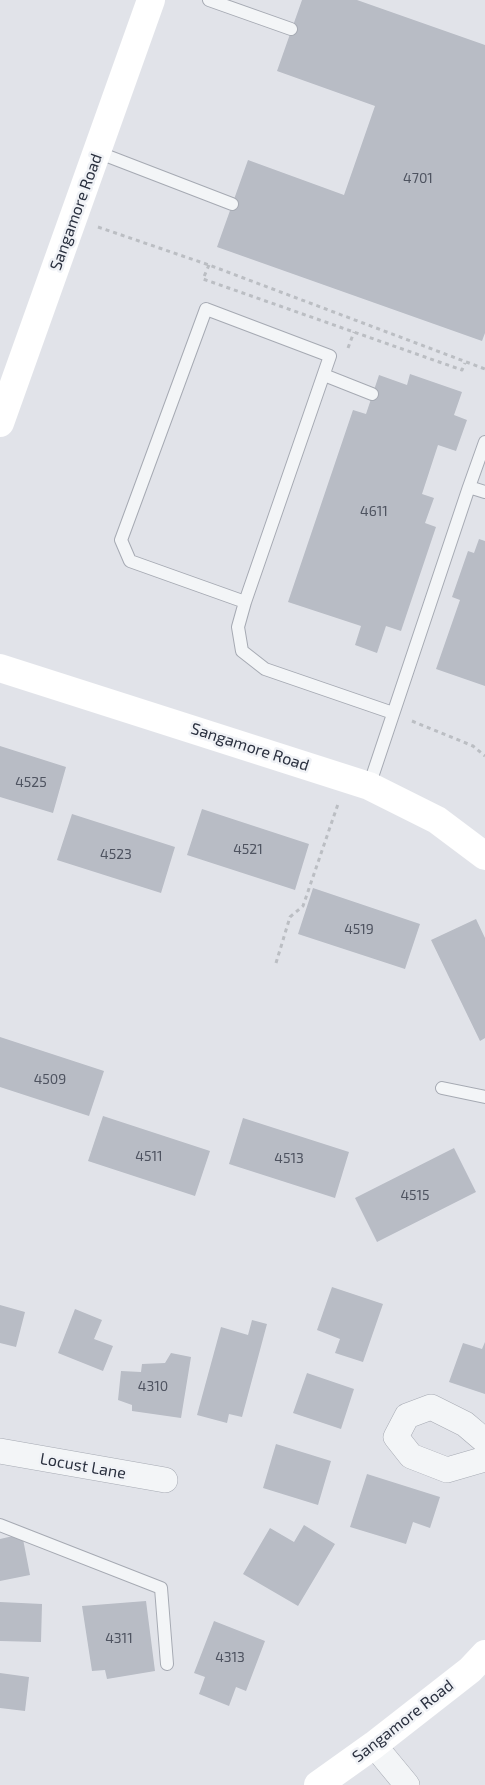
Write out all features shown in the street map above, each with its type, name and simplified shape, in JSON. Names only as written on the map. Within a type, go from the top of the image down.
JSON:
[{"type":"street","name":"Sangamore Road","points":[[0,423],[151,0]]},
{"type":"street","name":"Sangamore Road","points":[[0,668],[369,786],[437,820],[485,856]]},
{"type":"street","points":[[485,1441],[466,1424],[431,1407],[407,1416],[396,1437],[411,1456],[447,1470],[485,1459]]},
{"type":"street","name":"Locust Lane","points":[[0,1451],[165,1480]]},
{"type":"street","name":"Sangamore Road","points":[[318,1785],[470,1670],[485,1654]]},
{"type":"street","points":[[374,1744],[407,1785]]},
{"type":"lane","points":[[209,0],[291,29]]},
{"type":"lane","points":[[97,152],[232,204]]},
{"type":"lane","points":[[245,602],[130,561],[121,540],[206,309],[330,356],[245,602],[238,627],[242,652],[265,669],[393,713]]},
{"type":"lane","points":[[324,375],[372,394]]},
{"type":"lane","points":[[369,786],[485,442]]},
{"type":"lane","points":[[469,487],[485,492]]},
{"type":"lane","points":[[442,1088],[485,1097]]},
{"type":"lane","points":[[0,1525],[161,1588],[167,1664]]},
{"type":"path","points":[[96,226],[209,265],[485,369]]},
{"type":"path","points":[[209,265],[203,279],[462,370],[465,363]]},
{"type":"path","points":[[393,713],[473,746],[485,756]]},
{"type":"path","points":[[276,963],[290,917],[302,906],[341,794]]},
{"type":"building","points":[[302,0],[357,0],[485,45],[485,333],[482,341],[217,247],[248,160],[344,195],[375,106],[277,71]]},
{"type":"building","points":[[410,374],[462,392],[454,415],[467,420],[456,451],[438,445],[422,494],[434,498],[425,523],[436,527],[401,631],[386,626],[377,653],[355,645],[361,626],[288,602],[353,410],[366,414],[379,375],[407,385]]},
{"type":"building","points":[[479,539],[485,541],[485,686],[436,669],[460,600],[452,597],[468,551],[474,553]]},
{"type":"building","points":[[0,746],[66,767],[53,813],[0,797]]},
{"type":"building","points":[[202,809],[309,844],[295,890],[187,855]]},
{"type":"building","points":[[72,814],[175,847],[161,893],[57,860]]},
{"type":"building","points":[[313,888],[420,924],[405,969],[298,934]]},
{"type":"building","points":[[476,919],[485,938],[485,1038],[480,1041],[431,940]]},
{"type":"building","points":[[0,1037],[104,1071],[89,1116],[0,1087]]},
{"type":"building","points":[[103,1116],[210,1151],[195,1196],[88,1161]]},
{"type":"building","points":[[243,1118],[349,1152],[335,1198],[229,1164]]},
{"type":"building","points":[[454,1148],[476,1192],[377,1242],[355,1198]]},
{"type":"building","points":[[332,1287],[383,1304],[363,1362],[335,1353],[340,1339],[317,1330]]},
{"type":"building","points":[[0,1305],[25,1312],[16,1347],[0,1343]]},
{"type":"building","points":[[75,1309],[102,1320],[94,1339],[113,1346],[103,1371],[58,1353]]},
{"type":"building","points":[[252,1320],[267,1324],[242,1417],[229,1414],[227,1423],[197,1415],[221,1327],[248,1335]]},
{"type":"building","points":[[485,1342],[485,1394],[449,1382],[463,1343],[482,1349]]},
{"type":"building","points":[[171,1353],[191,1357],[181,1418],[132,1411],[132,1405],[118,1400],[121,1371],[141,1372],[142,1364],[165,1363]]},
{"type":"building","points":[[307,1373],[354,1389],[341,1429],[293,1413]]},
{"type":"building","points":[[276,1444],[331,1461],[318,1505],[263,1488]]},
{"type":"building","points":[[367,1474],[440,1497],[430,1528],[413,1522],[406,1544],[350,1527]]},
{"type":"building","points":[[304,1525],[335,1544],[298,1606],[243,1574],[270,1528],[294,1542]]},
{"type":"building","points":[[22,1534],[30,1575],[0,1581],[0,1539]]},
{"type":"building","points":[[146,1601],[155,1671],[107,1679],[105,1670],[92,1671],[82,1606]]},
{"type":"building","points":[[0,1602],[42,1604],[41,1642],[0,1641]]},
{"type":"building","points":[[214,1621],[265,1641],[246,1691],[236,1687],[229,1706],[199,1694],[205,1677],[194,1673]]},
{"type":"building","points":[[0,1673],[29,1677],[25,1711],[0,1708]]}]
